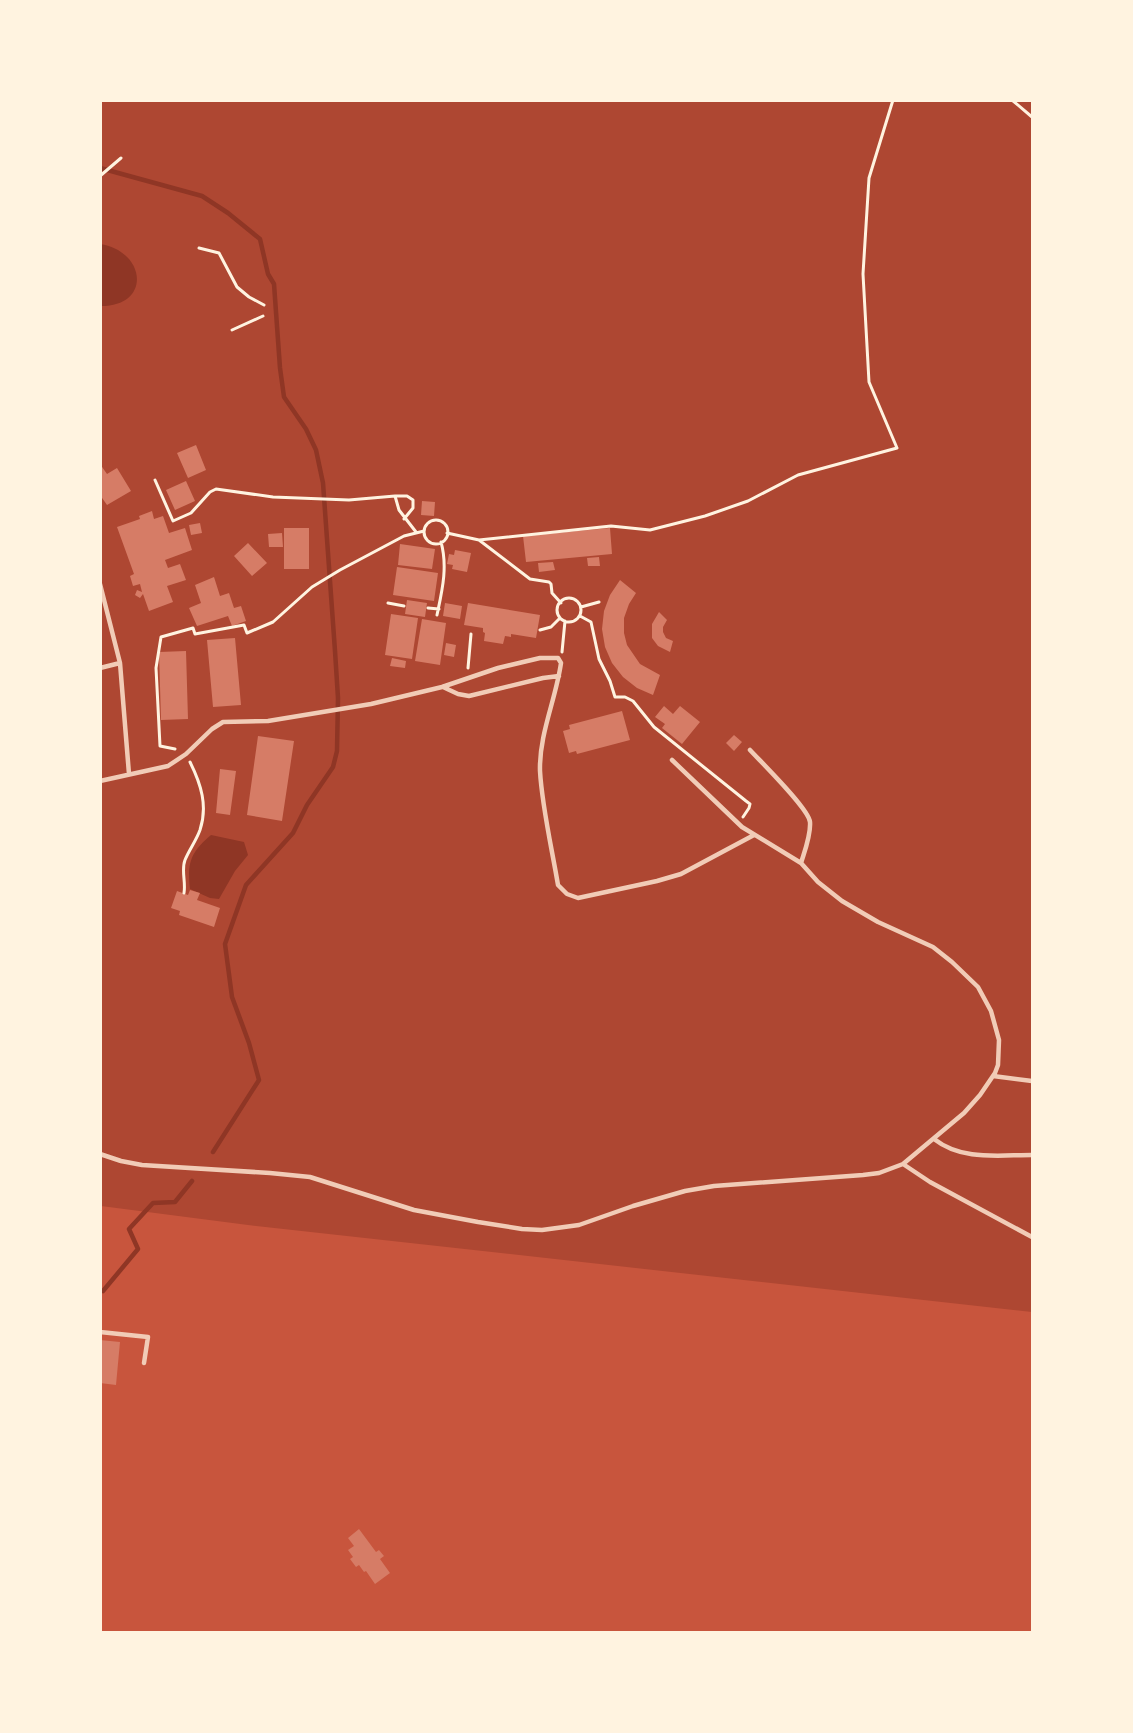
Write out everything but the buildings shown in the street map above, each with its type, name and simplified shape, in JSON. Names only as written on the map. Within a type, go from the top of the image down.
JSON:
[{"type":"lane","points":[[100,584],[120,663],[129,774]]},
{"type":"lane","points":[[100,781],[168,766],[212,729],[224,722],[268,721],[371,704],[442,687],[498,668],[540,658],[558,658],[561,663],[559,676],[546,727],[540,771],[558,885],[562,890],[578,898],[657,881],[681,874],[754,836]]},
{"type":"lane","points":[[100,668],[120,663]]},
{"type":"lane","points":[[442,687],[468,696],[559,676]]},
{"type":"lane","points":[[750,750],[801,805],[810,819],[808,840],[801,862]]},
{"type":"lane","points":[[100,1154],[142,1165],[310,1177],[414,1210],[522,1229],[542,1230],[579,1225],[685,1191],[714,1186],[863,1175],[879,1173],[903,1164],[964,1113],[993,1076],[998,1065],[998,1030],[988,1006],[971,979],[933,947],[878,922],[842,901],[818,882],[801,862],[754,836],[738,823],[672,760]]},
{"type":"lane","points":[[993,1076],[1032,1081]]},
{"type":"lane","points":[[934,1139],[945,1148],[967,1155],[1032,1155]]},
{"type":"lane","points":[[903,1164],[930,1182],[1032,1237]]},
{"type":"lane","points":[[100,1332],[148,1336],[144,1363]]},
{"type":"path","points":[[447,533],[479,540],[611,526],[650,530],[705,516],[748,501],[798,475],[897,447],[869,382],[863,274],[869,178],[893,100]]},
{"type":"path","points":[[1012,100],[1032,117]]},
{"type":"path","points":[[100,176],[121,158]]},
{"type":"path","points":[[199,248],[219,253],[237,286],[249,297],[264,305]]},
{"type":"path","points":[[232,330],[263,316]]},
{"type":"path","points":[[155,480],[173,521],[191,513],[210,492],[216,489],[273,496],[349,500],[408,496],[413,500],[413,508],[404,519]]},
{"type":"path","points":[[394,496],[404,519],[416,532]]},
{"type":"path","points":[[424,531],[429,522],[437,520],[444,524],[447,533]]},
{"type":"path","points":[[184,893],[184,867],[202,824],[204,796],[186,753],[160,746],[156,668],[161,637],[193,628],[195,634],[244,625],[247,633],[273,622],[322,580],[404,536],[424,531]]},
{"type":"path","points":[[424,531],[428,541],[441,542]]},
{"type":"path","points":[[437,615],[444,577],[444,554],[441,542],[447,533]]},
{"type":"path","points":[[479,540],[530,579],[549,582],[554,597],[561,603]]},
{"type":"path","points":[[571,599],[576,601],[581,608],[580,616],[571,622],[565,621],[558,613],[561,603],[571,599]]},
{"type":"path","points":[[581,608],[598,602]]},
{"type":"path","points":[[388,603],[404,606]]},
{"type":"path","points":[[428,608],[438,609]]},
{"type":"path","points":[[580,616],[591,622],[599,659],[615,697],[625,697],[633,701],[654,727],[750,804],[738,823]]},
{"type":"path","points":[[540,630],[551,627],[561,618]]},
{"type":"path","points":[[561,663],[565,621]]},
{"type":"path","points":[[465,679],[471,634]]},
{"type":"shaded area","points":[[101,101],[1032,101],[1032,1312],[248,1225],[101,1206]]},
{"type":"shaded area","points":[[100,244],[115,249],[127,257],[134,267],[137,278],[135,288],[129,297],[117,304],[101,306]]},
{"type":"shaded area","points":[[211,835],[244,842],[248,855],[235,871],[219,899],[210,898],[190,889],[189,872],[192,858]]},
{"type":"waterway","points":[[100,168],[202,196],[228,213],[260,239],[268,274],[274,284],[284,397],[306,429],[316,450],[323,483],[338,698],[337,751],[333,767],[307,805],[293,833],[246,885],[225,944],[232,997],[249,1043],[259,1080],[213,1152]]},
{"type":"waterway","points":[[103,1291],[138,1249],[129,1229],[153,1203],[175,1202],[192,1181]]}]
